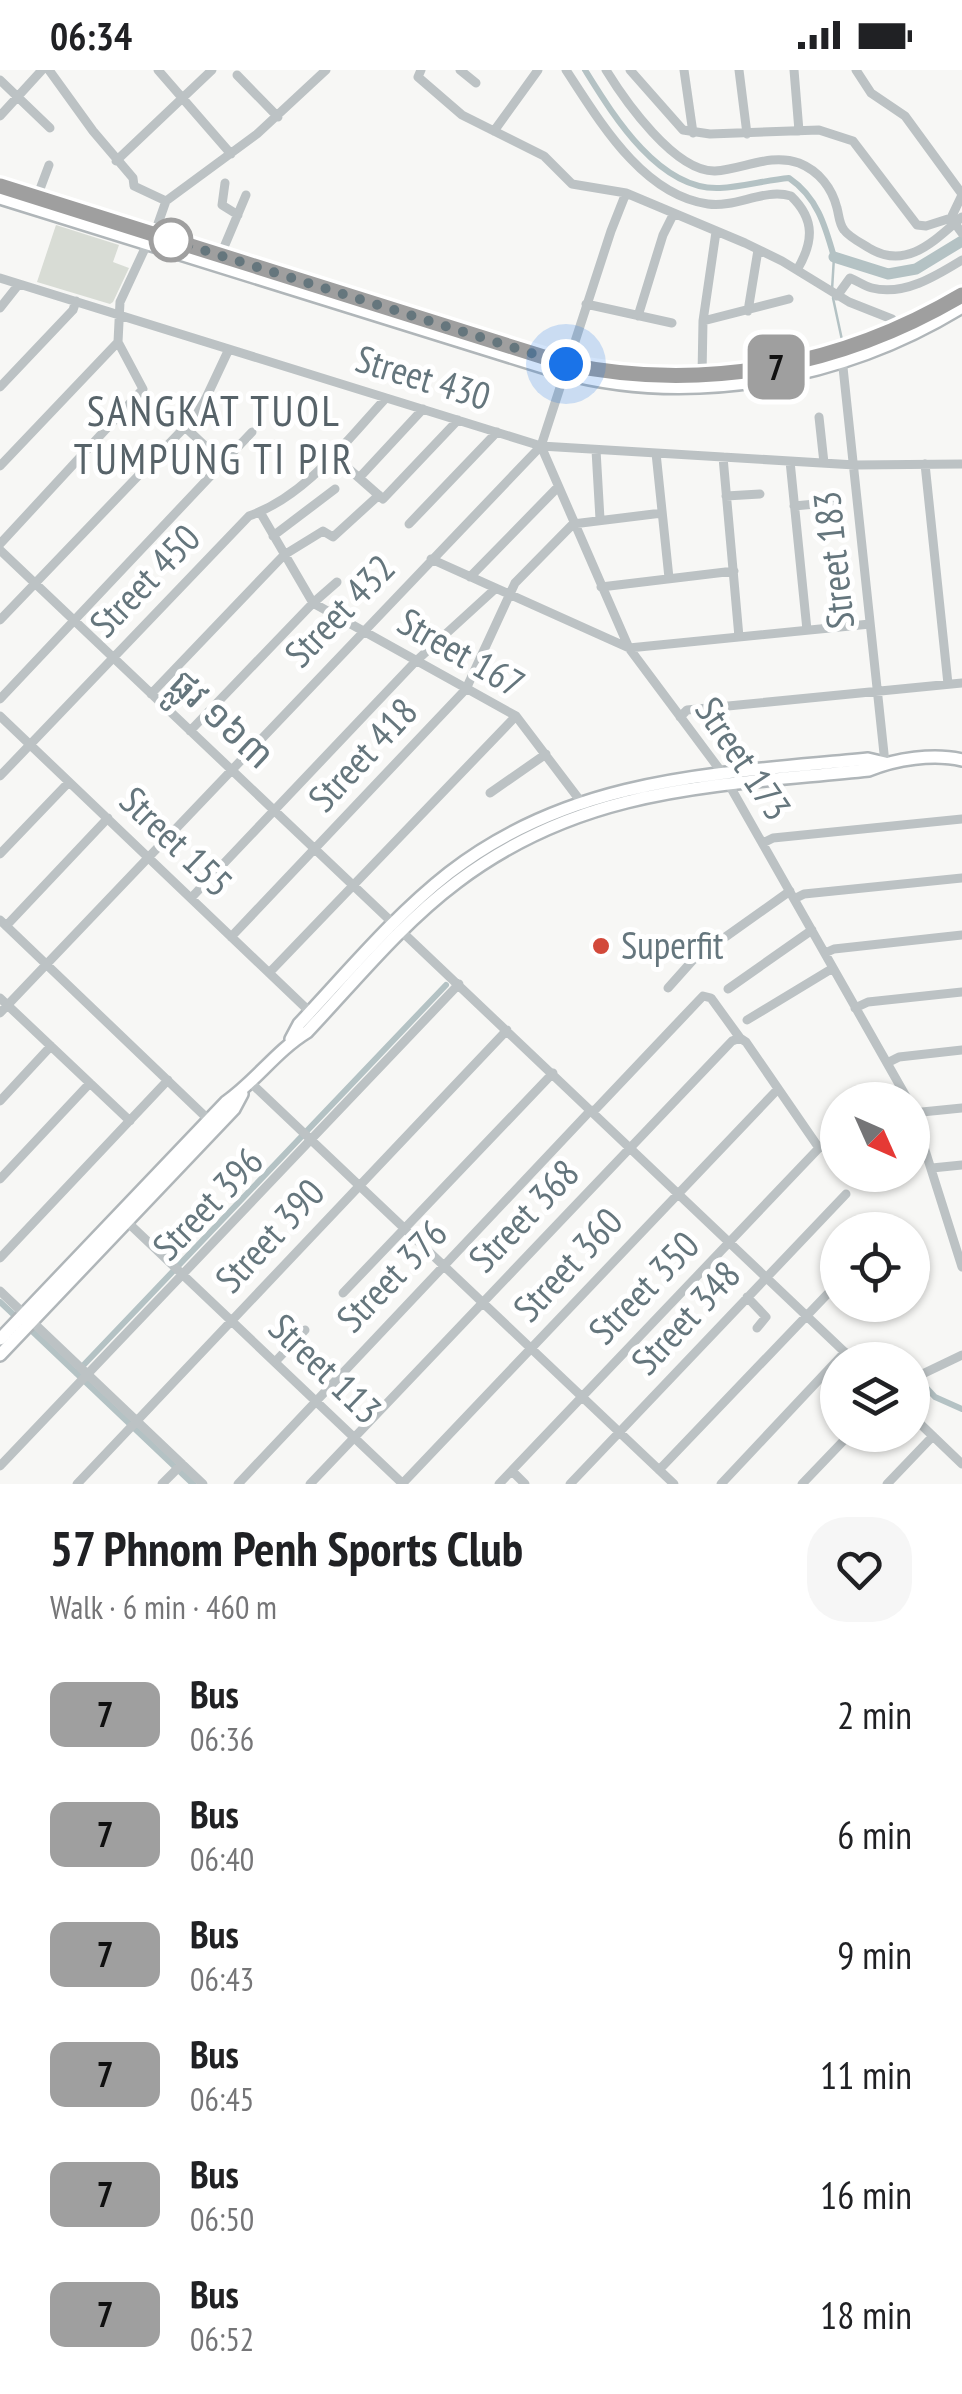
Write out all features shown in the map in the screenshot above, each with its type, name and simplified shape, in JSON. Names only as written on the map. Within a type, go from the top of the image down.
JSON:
[{"type":"main road","points":[[0,186],[150,239]]},
{"type":"main road","points":[[0,198],[150,239],[565,369],[625,384],[702,386],[759,381],[883,348],[962,307]]},
{"type":"main road","points":[[565,369],[702,375],[842,357],[962,295]]},
{"type":"main road","points":[[948,757],[962,750]]},
{"type":"main road","points":[[0,1355],[28,1318],[213,1123],[234,1109],[248,1086],[289,1043],[310,1012],[454,877],[585,806],[727,779],[791,773],[868,759],[885,763],[948,757],[962,760]]},
{"type":"main road","points":[[289,1043],[306,1032],[399,927]]},
{"type":"main road","points":[[0,1339],[28,1318]]},
{"type":"street","points":[[0,116],[46,70],[134,180],[136,188],[166,201]]},
{"type":"street","points":[[158,70],[231,154]]},
{"type":"street","points":[[116,160],[212,70]]},
{"type":"street","points":[[0,547],[144,389],[118,342],[118,315],[120,302],[166,201],[278,116],[326,70]]},
{"type":"street","points":[[421,70],[420,80],[450,107],[544,156],[572,184],[626,193],[758,250],[834,295],[892,319],[898,329]]},
{"type":"street","points":[[460,70],[476,83]]},
{"type":"street","points":[[494,130],[538,70]]},
{"type":"street","points":[[566,70],[634,160],[668,190],[708,204],[730,204],[772,194],[791,196],[803,212],[811,244],[797,270]]},
{"type":"street","points":[[606,70],[665,146],[689,163],[713,171],[775,160],[800,164],[812,170],[833,194],[845,232],[878,254],[909,255],[957,224],[962,195],[905,116],[871,93],[856,70]]},
{"type":"street","points":[[630,70],[676,126],[692,133],[819,130],[853,141],[917,225],[957,224]]},
{"type":"street","points":[[684,70],[692,133]]},
{"type":"street","points":[[739,70],[747,134]]},
{"type":"street","points":[[794,70],[799,131]]},
{"type":"street","points":[[236,75],[278,116]]},
{"type":"street","points":[[0,80],[50,128]]},
{"type":"street","points":[[37,197],[49,166]]},
{"type":"street","points":[[225,183],[222,205],[238,214]]},
{"type":"street","name":"Street 432","points":[[2,1006],[541,446],[626,193]]},
{"type":"street","points":[[219,261],[246,195]]},
{"type":"street","points":[[638,316],[662,234],[673,215]]},
{"type":"street","points":[[702,375],[703,322],[716,232]]},
{"type":"street","points":[[748,311],[758,250]]},
{"type":"street","points":[[834,295],[850,278],[876,289],[899,288],[924,282],[962,260]]},
{"type":"street","name":"Street 430","points":[[0,278],[541,446],[854,465],[962,464]]},
{"type":"street","points":[[0,308],[19,284]]},
{"type":"street","points":[[703,322],[789,299]]},
{"type":"street","points":[[0,387],[76,301]]},
{"type":"street","points":[[586,304],[672,322]]},
{"type":"street","points":[[0,466],[118,342]]},
{"type":"street","points":[[0,620],[186,427],[206,398],[229,348]]},
{"type":"street","name":"Street 183","points":[[842,357],[885,763]]},
{"type":"street","name":"Street 450","points":[[0,776],[249,516],[301,484],[333,456],[386,398]]},
{"type":"street","points":[[358,478],[423,409]]},
{"type":"street","points":[[820,417],[824,463]]},
{"type":"street","points":[[151,694],[284,555],[323,531],[333,536],[381,497],[458,420]]},
{"type":"street","points":[[186,427],[223,463]]},
{"type":"street","points":[[0,699],[252,432]]},
{"type":"street","points":[[409,524],[497,432]]},
{"type":"street","name":"Street 173","points":[[541,446],[629,648],[727,779],[898,1082]]},
{"type":"street","points":[[596,450],[600,519]]},
{"type":"street","points":[[656,453],[669,578]]},
{"type":"street","points":[[333,456],[381,497]]},
{"type":"street","points":[[724,457],[740,637]]},
{"type":"street","points":[[790,461],[808,630]]},
{"type":"street","points":[[926,464],[948,684]]},
{"type":"street","points":[[470,577],[557,488]]},
{"type":"street","points":[[273,536],[335,489]]},
{"type":"street","points":[[726,496],[760,494]]},
{"type":"street","points":[[794,506],[837,502]]},
{"type":"street","name":"Street 167","points":[[260,512],[313,602],[516,716],[585,806]]},
{"type":"street","points":[[573,524],[662,514]]},
{"type":"street","name":"Street 418","points":[[231,936],[466,689],[515,582],[573,524]]},
{"type":"street","name":"ផ្លូវ ១៦៣","points":[[0,547],[678,1193]]},
{"type":"street","points":[[432,559],[629,648],[870,624]]},
{"type":"street","points":[[601,587],[734,571]]},
{"type":"street","points":[[190,731],[313,602],[337,582]]},
{"type":"street","points":[[191,898],[415,662],[495,589]]},
{"type":"street","points":[[680,716],[688,710],[962,683]]},
{"type":"street","name":"Street 155","points":[[0,716],[310,1012]]},
{"type":"street","points":[[269,973],[516,716]]},
{"type":"street","points":[[490,794],[546,754]]},
{"type":"street","points":[[0,854],[69,782]]},
{"type":"street","points":[[108,818],[3,923],[213,1123]]},
{"type":"street","points":[[763,844],[773,838],[962,820]]},
{"type":"street","points":[[668,988],[693,960],[792,895],[962,878]]},
{"type":"street","points":[[728,989],[812,930]]},
{"type":"street","points":[[825,953],[834,948],[962,936]]},
{"type":"street","points":[[747,1020],[833,968]]},
{"type":"street","name":"Street 396","points":[[0,1466],[306,1135],[459,984]]},
{"type":"street","points":[[856,1008],[868,1002],[962,992]]},
{"type":"street","name":"Street 376","points":[[238,1484],[703,996],[711,998],[740,1038]]},
{"type":"street","points":[[2,1006],[130,1120]]},
{"type":"street","name":"Street 390","points":[[77,1484],[507,1030]]},
{"type":"street","points":[[740,1038],[820,1148]]},
{"type":"street","name":"Street 368","points":[[310,1484],[732,1041],[740,1038]]},
{"type":"street","points":[[0,1100],[51,1046]]},
{"type":"street","points":[[887,1063],[899,1057],[962,1050]]},
{"type":"street","points":[[342,1293],[552,1074]]},
{"type":"street","points":[[0,1258],[168,1080]]},
{"type":"street","points":[[0,1179],[90,1083]]},
{"type":"street","points":[[248,1086],[306,1135],[674,1484]]},
{"type":"street","name":"Street 360","points":[[402,1484],[778,1088]]},
{"type":"street","points":[[930,1111],[962,1108]]},
{"type":"street","name":"Street 350","points":[[499,1484],[820,1148]]},
{"type":"street","points":[[930,1162],[962,1267]]},
{"type":"street","points":[[932,1168],[962,1165]]},
{"type":"street","points":[[678,1193],[834,1342]]},
{"type":"street","name":"Street 348","points":[[570,1484],[846,1194]]},
{"type":"street","name":"Street 113","points":[[123,1218],[402,1484]]},
{"type":"street","points":[[950,1225],[962,1224]]},
{"type":"street","points":[[0,1290],[178,1467],[203,1484]]},
{"type":"street","points":[[747,1297],[766,1316],[756,1328]]},
{"type":"street","points":[[659,1470],[820,1301]]},
{"type":"street","points":[[275,1362],[305,1330]]},
{"type":"street","points":[[930,1370],[962,1355]]},
{"type":"street","points":[[721,1484],[820,1385]]},
{"type":"street","points":[[930,1433],[962,1464]]},
{"type":"street","points":[[887,1484],[933,1436]]},
{"type":"street","points":[[802,1484],[833,1452]]},
{"type":"street","points":[[162,1484],[178,1467]]},
{"type":"street","points":[[512,1470],[526,1484]]},
{"type":"shaded area","points":[[56,225],[119,245],[113,262],[129,268],[113,302],[37,282]]},
{"type":"waterway","points":[[585,70],[640,147],[677,177],[698,186],[720,188],[789,178],[813,203],[834,257]]},
{"type":"waterway","points":[[834,257],[888,274],[916,269],[962,241]]},
{"type":"waterway","points":[[832,290],[834,257]]},
{"type":"waterway","points":[[833,298],[842,340]]},
{"type":"waterway","points":[[76,1373],[446,985]]},
{"type":"waterway","points":[[0,1302],[14,1315]]},
{"type":"waterway","points":[[33,1332],[193,1484]]},
{"type":"waterway","points":[[930,1392],[962,1409]]},
{"type":"bus line","name":"7","points":[[0,186],[566,364],[627,374],[702,375],[757,370],[817,358],[898,329],[962,295]]},
{"type":"place","name":"Superfit","points":[[601,946]]},
{"type":"district","name":"SANGKAT TUOL TUMPUNG TI PIR","points":[[214,435]]},
{"type":"route","points":[[171,240],[566,364]]}]
